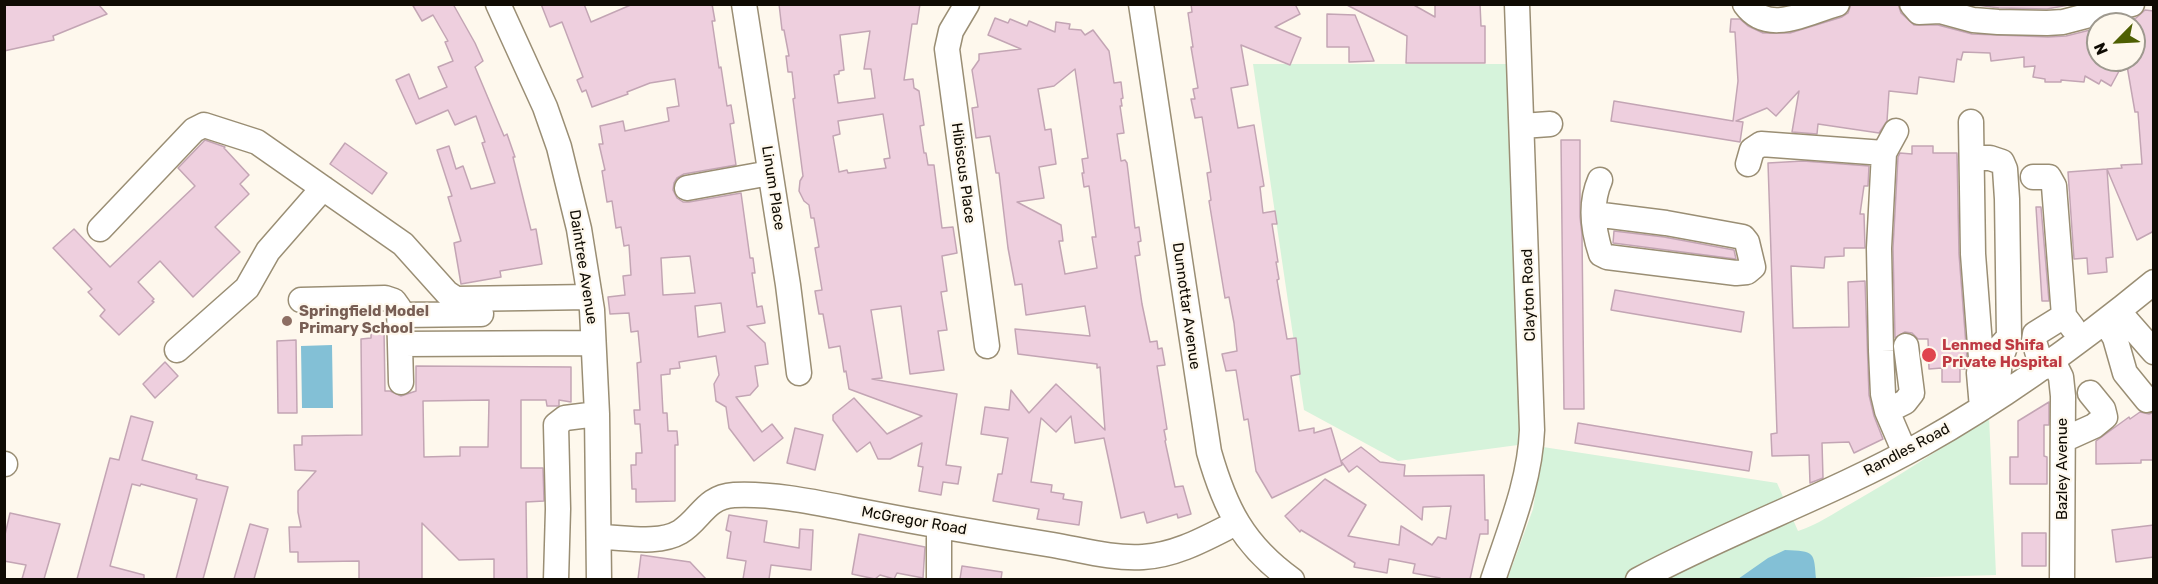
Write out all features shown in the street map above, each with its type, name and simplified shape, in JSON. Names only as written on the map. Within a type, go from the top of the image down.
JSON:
[{"type":"street","name":"Daintree Avenue","points":[[498,4],[545,107],[559,147],[579,229],[591,304],[597,414],[599,579]]},
{"type":"street","name":"Linum Place","points":[[744,4],[799,373]]},
{"type":"street","name":"Hibiscus Place","points":[[967,4],[951,31],[947,49],[987,346]]},
{"type":"street","name":"Dunnottar Avenue","points":[[1141,4],[1209,452],[1219,488],[1236,523],[1254,547],[1292,579]]},
{"type":"street","name":"Clayton Road","points":[[1493,579],[1520,498],[1532,446],[1532,390],[1517,4]]},
{"type":"street","points":[[1745,4],[1761,20],[1787,19],[1837,4]]},
{"type":"street","points":[[1912,4],[1919,12],[1940,12],[1973,20],[2047,23],[2063,22],[2132,4]]},
{"type":"street","points":[[1971,122],[1973,254],[1981,358],[1979,373],[1989,403]]},
{"type":"street","points":[[1522,126],[1550,123]]},
{"type":"street","points":[[100,229],[194,130],[204,125],[257,142],[403,244],[447,293],[456,299],[591,304]]},
{"type":"street","points":[[1896,131],[1884,153],[1879,260],[1882,372],[1883,394],[1887,411],[1905,453]]},
{"type":"street","points":[[1748,164],[1752,150],[1761,144],[1884,153]]},
{"type":"street","points":[[1972,158],[1996,159],[2002,162],[2005,170],[2010,328],[1989,403]]},
{"type":"street","points":[[687,188],[770,173]]},
{"type":"street","points":[[2033,177],[2049,177],[2054,186],[2064,316],[2081,340]]},
{"type":"street","points":[[1594,214],[1666,223],[1743,237],[1747,242],[1754,267],[1747,272],[1736,273],[1606,257],[1600,254],[1595,238],[1594,214],[1595,193],[1600,180]]},
{"type":"street","points":[[177,350],[247,288],[268,251],[323,188]]},
{"type":"street","points":[[1973,254],[2008,249]]},
{"type":"street","name":"Randles Road","points":[[1638,579],[1905,453],[2042,368],[2154,282]]},
{"type":"street","points":[[301,300],[386,297],[394,301],[399,309],[401,382]]},
{"type":"street","points":[[399,315],[528,313],[591,304]]},
{"type":"street","name":"Bazley Avenue","points":[[2062,579],[2062,386],[2042,368],[2033,336],[2064,316]]},
{"type":"street","points":[[2111,316],[2154,352]]},
{"type":"street","points":[[2111,316],[2125,373],[2147,400]]},
{"type":"street","points":[[401,344],[593,343]]},
{"type":"street","points":[[1981,358],[2006,344]]},
{"type":"street","points":[[2006,344],[2021,371],[2042,368]]},
{"type":"street","points":[[1887,411],[1905,402],[1912,393],[1906,346]]},
{"type":"street","points":[[2063,440],[2094,426],[2106,417],[2103,409],[2090,393]]},
{"type":"street","points":[[556,579],[558,509],[556,425],[565,418],[597,414]]},
{"type":"street","name":"McGregor Road","points":[[599,537],[663,538],[689,526],[710,503],[720,497],[735,495],[767,496],[810,502],[1103,554],[1143,557],[1188,547],[1236,523]]},
{"type":"street","points":[[939,526],[939,579]]},
{"type":"green space","points":[[1253,64],[1514,64],[1533,443],[1398,461],[1304,410]]},
{"type":"green space","points":[[1989,416],[1996,575],[1902,578],[1902,580],[1507,580],[1533,509],[1543,447],[1777,483],[1798,531],[1812,526],[1887,482]]},
{"type":"water","points":[[332,345],[333,408],[302,408],[301,346]]},
{"type":"water","points":[[1785,550],[1802,551],[1811,555],[1815,563],[1816,579],[1738,579],[1768,558]]},
{"type":"building","points":[[4,4],[98,4],[107,14],[53,36],[54,40],[4,51]]},
{"type":"building","points":[[412,4],[453,4],[475,43],[483,61],[475,67],[504,136],[507,134],[515,157],[513,157],[531,230],[536,229],[542,264],[500,271],[501,277],[461,284],[454,243],[461,241],[448,197],[452,196],[437,150],[449,146],[456,169],[463,166],[471,189],[495,183],[476,116],[455,125],[448,110],[416,124],[396,80],[409,74],[419,99],[447,87],[438,67],[453,61],[445,42],[448,41],[433,15],[422,21]]},
{"type":"building","points":[[541,4],[584,4],[591,22],[633,4],[712,4],[715,21],[712,21],[719,68],[721,67],[727,106],[731,105],[734,123],[730,124],[736,165],[684,174],[677,178],[673,190],[677,198],[683,202],[741,193],[750,258],[753,258],[755,273],[752,273],[757,307],[762,306],[765,323],[747,326],[765,343],[768,364],[755,366],[758,386],[750,395],[736,397],[762,432],[772,424],[783,438],[754,461],[729,428],[726,407],[716,401],[714,384],[719,375],[716,356],[679,362],[680,368],[670,369],[670,374],[661,375],[663,413],[667,413],[668,431],[677,431],[675,501],[636,502],[636,489],[632,489],[631,465],[636,465],[636,453],[642,453],[640,424],[635,424],[634,410],[640,410],[637,363],[641,362],[638,331],[631,332],[629,313],[610,314],[608,297],[625,295],[623,276],[631,275],[629,245],[624,246],[621,227],[616,228],[612,201],[607,202],[602,171],[605,170],[599,144],[603,144],[600,126],[623,121],[625,131],[669,121],[667,108],[679,106],[675,79],[650,83],[592,107],[586,90],[582,92],[577,80],[583,77],[562,22],[550,27]],"holes":[[[690,256],[695,293],[663,295],[661,258]],[[721,303],[725,332],[698,337],[695,306]]]},
{"type":"building","points":[[779,4],[920,4],[917,24],[912,24],[904,80],[913,79],[914,88],[919,91],[924,125],[920,126],[924,153],[926,153],[928,165],[934,165],[942,228],[953,227],[957,253],[942,256],[947,291],[941,292],[947,330],[938,331],[944,370],[910,374],[901,306],[871,310],[882,378],[872,379],[957,394],[946,465],[961,467],[958,484],[943,482],[941,495],[919,491],[923,467],[918,466],[922,443],[890,459],[878,459],[870,442],[857,452],[833,420],[833,415],[854,398],[887,434],[922,416],[849,389],[840,346],[829,348],[823,314],[819,314],[815,291],[822,290],[815,248],[819,247],[814,218],[811,218],[809,205],[799,191],[803,176],[793,99],[795,98],[792,72],[788,72],[786,56],[789,56],[784,30],[782,30]],"holes":[[[870,31],[864,69],[871,69],[875,98],[838,103],[834,75],[844,70],[840,35]],[[883,114],[890,158],[884,159],[886,168],[839,172],[833,136],[840,134],[838,121]]]},
{"type":"building","points":[[1191,4],[1295,4],[1300,14],[1275,27],[1301,38],[1290,65],[1241,45],[1248,85],[1231,88],[1238,128],[1254,125],[1264,186],[1260,187],[1263,213],[1275,211],[1277,224],[1272,224],[1278,262],[1276,262],[1279,279],[1277,280],[1287,339],[1296,338],[1300,374],[1291,376],[1299,431],[1314,428],[1314,433],[1331,428],[1342,465],[1272,498],[1256,471],[1248,419],[1244,420],[1236,370],[1226,371],[1222,354],[1237,351],[1234,323],[1229,297],[1225,298],[1209,201],[1211,200],[1207,173],[1211,172],[1202,117],[1195,118],[1191,99],[1195,99],[1193,89],[1198,88],[1188,13],[1192,12]]},
{"type":"building","points":[[1345,4],[1412,4],[1435,17],[1435,4],[1480,4],[1481,26],[1485,26],[1485,63],[1406,63],[1407,36]]},
{"type":"building","points":[[1851,4],[1898,4],[1901,13],[1914,25],[1938,25],[1972,34],[2048,37],[2066,36],[2086,31],[2086,72],[2119,72],[2111,86],[2101,80],[2099,84],[2085,76],[2084,82],[2061,80],[2061,82],[2045,82],[2045,79],[2033,77],[2035,66],[2024,67],[2024,57],[1991,61],[1990,53],[1963,52],[1961,60],[1957,59],[1954,82],[1919,77],[1917,94],[1889,91],[1887,121],[1879,133],[1818,124],[1817,134],[1792,132],[1799,91],[1776,116],[1767,108],[1736,121],[1743,122],[1740,142],[1611,121],[1614,101],[1733,121],[1738,81],[1735,32],[1730,32],[1731,19],[1740,19],[1748,26],[1763,33],[1790,33],[1842,17],[1848,13]]},
{"type":"building","points":[[1970,4],[2074,4],[2047,9],[1999,8]]},
{"type":"building","points":[[2154,11],[2154,231],[2137,240],[2107,169],[2122,168],[2121,165],[2142,164],[2138,112],[2135,112],[2128,72],[2146,72],[2146,12],[2143,12]]},
{"type":"building","points":[[1327,14],[1355,15],[1374,61],[1349,62],[1349,47],[1327,47]]},
{"type":"building","points":[[995,18],[1008,23],[1010,19],[1027,26],[1029,21],[1055,32],[1056,22],[1070,24],[1069,29],[1081,30],[1085,35],[1093,30],[1109,51],[1114,83],[1121,82],[1123,98],[1121,99],[1122,106],[1120,106],[1124,133],[1117,134],[1121,161],[1125,160],[1127,163],[1135,228],[1139,227],[1140,255],[1135,256],[1142,304],[1150,342],[1157,341],[1158,349],[1162,348],[1165,365],[1157,366],[1167,429],[1164,430],[1165,441],[1175,487],[1183,486],[1191,514],[1178,518],[1177,514],[1147,523],[1144,512],[1121,518],[1104,438],[1075,443],[1071,416],[1056,432],[1041,418],[1031,482],[1052,485],[1051,492],[1064,494],[1063,499],[1082,502],[1079,525],[1037,519],[1039,509],[993,501],[998,474],[1002,474],[1008,438],[981,434],[985,407],[1009,410],[1011,390],[1029,413],[1056,384],[1105,430],[1100,367],[1097,368],[1097,364],[1018,354],[1015,329],[1090,336],[1085,306],[1026,315],[1022,284],[1015,285],[999,173],[996,173],[990,136],[976,138],[972,108],[978,107],[972,70],[979,60],[979,54],[1021,49],[988,35]],"holes":[[[1075,69],[1088,158],[1082,159],[1084,173],[1082,173],[1084,187],[1089,186],[1096,237],[1092,237],[1097,268],[1065,274],[1059,241],[1063,241],[1061,225],[1017,202],[1044,198],[1039,167],[1056,164],[1051,129],[1045,130],[1038,89],[1054,86]]]},
{"type":"building","points":[[205,140],[225,147],[249,175],[240,184],[249,194],[215,227],[240,252],[193,297],[160,261],[138,282],[154,299],[152,301],[154,302],[119,335],[100,316],[105,310],[88,292],[92,289],[53,248],[74,229],[110,267],[195,186],[178,168]]},
{"type":"building","points":[[1561,140],[1580,140],[1584,409],[1564,409]]},
{"type":"building","points":[[345,143],[387,173],[372,194],[330,164]]},
{"type":"building","points":[[1912,146],[1933,146],[1933,153],[1957,153],[1959,254],[1967,358],[1965,369],[1960,369],[1960,382],[1942,382],[1942,368],[1929,369],[1928,339],[1918,339],[1912,333],[1905,332],[1895,338],[1893,248],[1898,157],[1900,153],[1912,154]]},
{"type":"building","points":[[1803,161],[1869,166],[1868,186],[1864,186],[1860,214],[1864,214],[1865,248],[1844,248],[1844,256],[1825,257],[1824,268],[1791,266],[1793,328],[1849,327],[1848,282],[1865,281],[1869,395],[1883,439],[1854,453],[1849,442],[1822,443],[1823,478],[1810,483],[1809,455],[1772,456],[1771,434],[1777,433],[1768,163]]},
{"type":"building","points":[[2107,169],[2113,257],[2106,258],[2107,272],[2088,274],[2087,258],[2074,259],[2068,172]]},
{"type":"building","points":[[2036,207],[2041,207],[2049,301],[2042,301]]},
{"type":"building","points":[[1614,231],[1664,237],[1734,250],[1736,259],[1613,243]]},
{"type":"building","points":[[1615,290],[1744,312],[1741,332],[1611,310]]},
{"type":"building","points":[[384,330],[385,391],[401,396],[416,391],[416,366],[571,367],[571,402],[559,400],[559,406],[547,406],[546,400],[521,400],[521,468],[543,468],[544,501],[526,502],[527,579],[494,579],[494,559],[459,560],[422,523],[422,579],[359,579],[359,561],[298,562],[298,552],[290,552],[289,527],[301,527],[298,491],[316,471],[295,470],[294,445],[302,445],[302,436],[362,435],[361,339],[371,338],[371,331]],"holes":[[[489,400],[488,447],[460,447],[460,456],[424,457],[423,401]]]},
{"type":"building","points":[[296,340],[297,413],[278,413],[277,341]]},
{"type":"building","points":[[165,362],[178,376],[155,398],[143,384]]},
{"type":"building","points":[[2049,402],[2049,425],[2044,425],[2047,484],[2010,484],[2010,457],[2018,457],[2018,421]]},
{"type":"building","points":[[2140,412],[2149,414],[2154,412],[2154,460],[2141,460],[2141,463],[2096,464],[2096,441],[2129,417],[2130,419]]},
{"type":"building","points":[[131,416],[153,422],[142,460],[197,475],[196,479],[228,487],[203,579],[176,579],[197,499],[141,484],[140,486],[132,484],[110,566],[144,575],[144,579],[77,579],[110,458],[119,460]]},
{"type":"building","points":[[1578,423],[1752,452],[1749,471],[1575,443]]},
{"type":"building","points":[[795,428],[823,435],[815,470],[787,463]]},
{"type":"building","points":[[1361,447],[1380,462],[1405,465],[1404,476],[1484,475],[1485,520],[1488,520],[1488,534],[1480,534],[1470,579],[1440,579],[1413,573],[1415,564],[1389,559],[1387,573],[1354,567],[1355,563],[1301,530],[1300,532],[1285,516],[1325,479],[1366,505],[1348,536],[1399,545],[1401,526],[1432,545],[1438,537],[1446,539],[1451,506],[1423,507],[1422,520],[1357,466],[1349,472],[1341,461]]},
{"type":"building","points":[[10,513],[60,524],[44,579],[22,579],[26,565],[4,561],[4,539]]},
{"type":"building","points":[[729,515],[767,521],[764,542],[799,548],[800,529],[813,530],[811,570],[771,565],[769,579],[743,579],[746,561],[727,558],[731,532],[726,530]]},
{"type":"building","points":[[250,524],[268,529],[254,579],[234,579]]},
{"type":"building","points":[[2154,525],[2154,557],[2116,562],[2112,530]]},
{"type":"building","points":[[2022,533],[2046,533],[2046,566],[2022,566]]},
{"type":"building","points":[[859,534],[925,547],[923,578],[897,573],[894,579],[880,575],[875,579],[852,574]]},
{"type":"building","points":[[641,555],[690,562],[706,579],[638,579]]},
{"type":"building","points":[[962,566],[1002,572],[1001,579],[960,579]]},
{"type":"place","name":"Springfield Model Primary School","points":[[287,321]]},
{"type":"place","name":"Lenmed Shifa Private Hospital","points":[[1929,355]]}]
